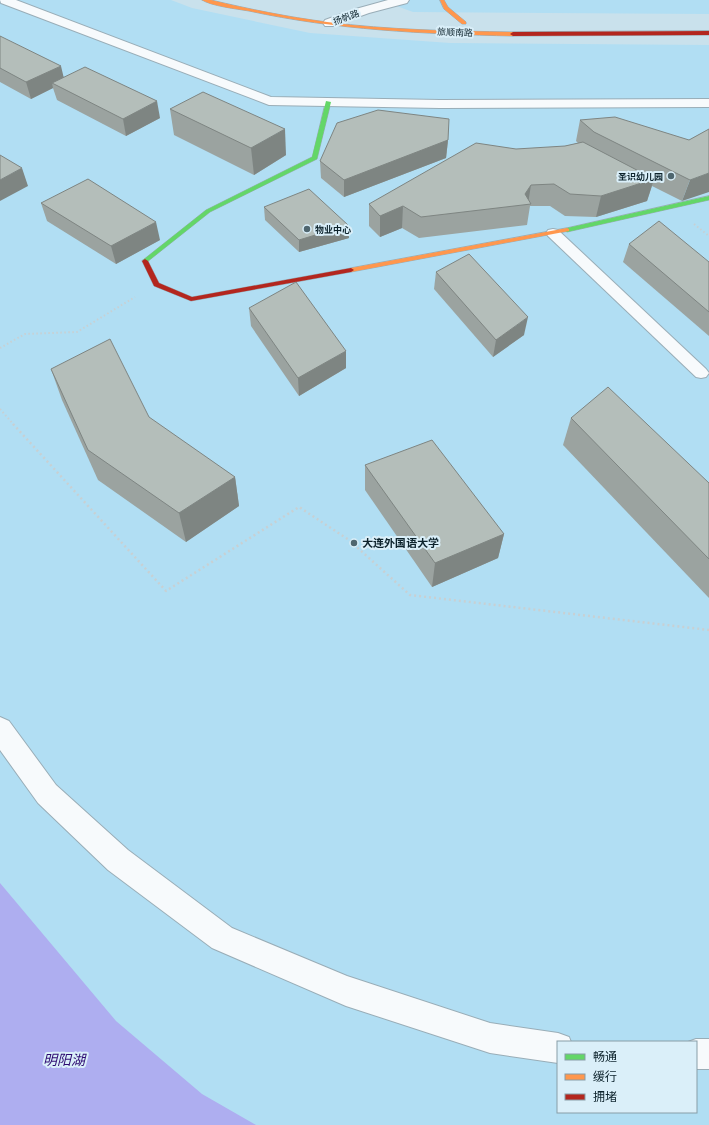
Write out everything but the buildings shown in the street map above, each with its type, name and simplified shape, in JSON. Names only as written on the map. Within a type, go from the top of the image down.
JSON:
[{"type":"main road","name":"旅顺南路","points":[[204,0],[271,15],[330,17],[380,28],[485,33],[709,33]]},
{"type":"main road","points":[[246,0],[293,9]]},
{"type":"main road","name":"旅顺南路","points":[[442,0],[446,8],[468,23],[449,22]]},
{"type":"main road","points":[[347,15],[376,18]]},
{"type":"main road","points":[[328,102],[315,158],[208,211],[144,262],[156,284],[190,299],[553,233],[709,198]]},
{"type":"street","points":[[5,0],[269,101],[440,104],[709,103]]},
{"type":"street","name":"扬帆路","points":[[330,17],[350,4],[363,0]]},
{"type":"street","name":"扬帆路","points":[[330,17],[347,15],[403,0]]},
{"type":"street","points":[[0,729],[47,794],[118,860],[222,938],[346,991],[490,1038],[557,1048]]},
{"type":"street","points":[[697,1054],[709,1054]]},
{"type":"lane","points":[[553,233],[701,373]]},
{"type":"path","points":[[0,348],[25,334],[77,332],[156,284]]},
{"type":"path","points":[[0,409],[166,591],[298,507],[349,540],[410,596],[709,630]]},
{"type":"shaded area","name":"大连外国语大学","points":[[0,0],[171,0],[192,8],[310,33],[450,43],[709,45],[709,1125],[0,1125]]},
{"type":"shaded area","points":[[380,0],[709,0],[709,14],[413,12]]},
{"type":"water","name":"明阳湖","points":[[0,883],[116,1021],[202,1094],[256,1125],[0,1125]]},
{"type":"traffic: fast","points":[[145,261],[208,211],[315,158],[328,102]]},
{"type":"traffic: fast","points":[[567,230],[709,198]]},
{"type":"traffic: slow","points":[[204,0],[282,17],[329,24],[421,31],[513,34]]},
{"type":"traffic: slow","points":[[442,0],[446,8],[464,23]]},
{"type":"traffic: slow","points":[[351,270],[567,230]]},
{"type":"traffic: jam","points":[[513,34],[709,33]]},
{"type":"traffic: jam","points":[[145,261],[156,284],[191,299],[351,270]]},
{"type":"place","name":"圣识幼儿园","points":[[671,176]]},
{"type":"place","name":"物业中心","points":[[307,229]]},
{"type":"place","name":"大连外国语大学","points":[[354,543]]}]
